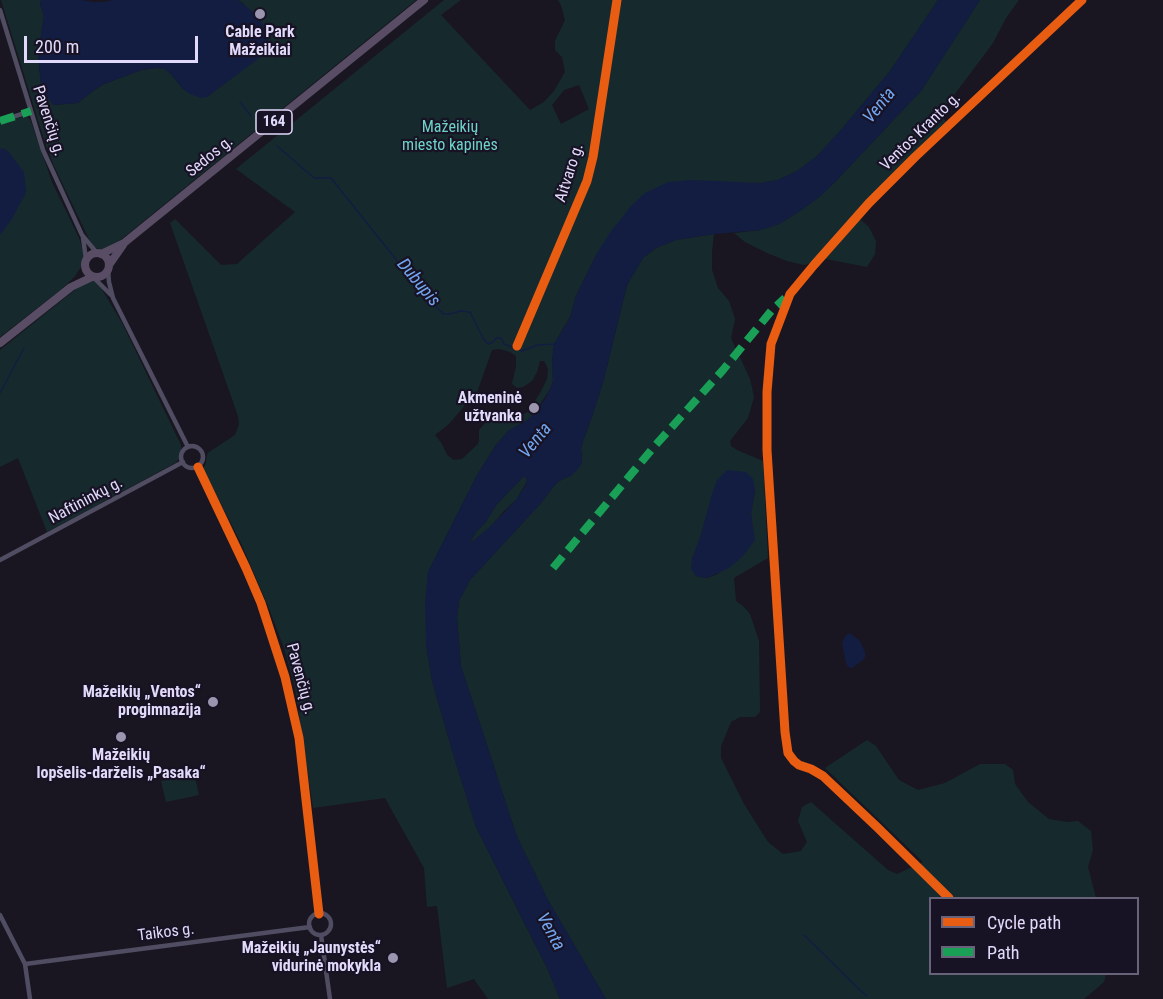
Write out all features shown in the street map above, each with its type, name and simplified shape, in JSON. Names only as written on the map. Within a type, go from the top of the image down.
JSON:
[{"type":"main road","name":"Sedos g.","points":[[99,253],[124,243],[424,0]]},
{"type":"main road","name":"Sedos g.","points":[[109,268],[124,243]]},
{"type":"main road","name":"164","points":[[71,287],[91,254],[99,253]]},
{"type":"main road","points":[[99,253],[107,258],[109,268]]},
{"type":"main road","points":[[85,263],[87,273],[93,277]]},
{"type":"main road","name":"164","points":[[0,344],[71,287],[93,277],[101,277],[109,268]]},
{"type":"street","name":"Aitvaro g.","points":[[517,346],[587,181],[593,157],[617,0]]},
{"type":"street","name":"Ventos Kranto g.","points":[[949,897],[823,776],[799,765],[788,753],[767,450],[767,392],[771,344],[790,294],[861,212],[908,164],[1082,0]]},
{"type":"street","name":"Pavenčių g.","points":[[0,10],[43,150],[82,235],[99,253]]},
{"type":"street","points":[[0,121],[31,111]]},
{"type":"street","name":"Pavenčių g.","points":[[82,235],[85,263]]},
{"type":"street","points":[[109,268],[109,282],[113,298],[188,447]]},
{"type":"street","points":[[93,277],[113,298]]},
{"type":"street","points":[[194,446],[202,452],[202,462],[198,467],[188,467],[183,462],[182,455],[188,447],[194,446]]},
{"type":"street","name":"Naftininkų g.","points":[[0,560],[183,462]]},
{"type":"street","name":"Pavenčių g.","points":[[198,467],[254,585],[285,677],[299,738],[319,914]]},
{"type":"street","points":[[319,914],[327,916],[331,924],[327,933],[321,935],[313,932],[310,927],[312,918],[319,914]]},
{"type":"street","points":[[0,915],[25,964],[30,999]]},
{"type":"street","name":"Taikos g.","points":[[25,964],[310,927]]},
{"type":"street","points":[[321,935],[330,999]]},
{"type":"green space","points":[[1,0],[41,0],[44,16],[38,54],[41,85],[44,93],[54,105],[78,103],[104,84],[142,70],[157,68],[165,69],[170,73],[183,89],[207,97],[268,50],[266,35],[244,4],[238,0],[416,0],[113,246],[103,251],[95,247],[89,239],[54,166]]},
{"type":"green space","name":"Mažeikių miesto kapinės","points":[[444,0],[461,0],[441,15],[530,110],[544,102],[554,91],[565,72],[562,57],[555,50],[555,41],[565,20],[558,0],[938,0],[890,71],[817,156],[797,171],[778,180],[739,183],[596,255],[576,296],[570,317],[554,344],[553,381],[550,389],[533,415],[508,431],[496,445],[477,475],[428,572],[426,644],[432,681],[454,757],[476,827],[548,970],[560,999],[488,999],[474,979],[447,988],[437,906],[427,907],[424,868],[385,798],[313,808],[295,688],[284,648],[241,543],[203,469],[209,452],[235,435],[239,424],[238,416],[170,223],[175,219],[221,265],[237,264],[295,212],[236,169]],"holes":[[[579,85],[589,109],[561,124],[552,105],[564,90]],[[499,349],[516,356],[512,384],[517,388],[532,381],[540,361],[544,361],[548,369],[547,379],[528,412],[516,416],[507,410],[494,413],[479,430],[478,444],[462,459],[454,460],[447,455],[435,435],[449,424],[476,395],[492,350]]]},
{"type":"green space","points":[[980,0],[1019,0],[1006,18],[993,43],[940,114],[947,123],[854,214],[869,227],[876,241],[875,254],[867,267],[826,259],[804,265],[787,261],[745,242],[734,233],[761,230],[779,224],[818,198],[834,183],[921,91]]},
{"type":"green space","points":[[25,116],[30,119],[52,182],[79,238],[84,254],[81,267],[64,287],[0,337],[0,124]]},
{"type":"green space","points":[[714,234],[712,270],[718,288],[729,301],[735,319],[731,338],[750,379],[754,397],[748,418],[730,441],[731,446],[737,450],[763,461],[768,558],[734,578],[736,601],[750,614],[759,641],[760,712],[755,717],[740,717],[731,722],[721,746],[721,758],[744,804],[768,842],[783,854],[801,851],[807,842],[798,821],[802,807],[811,802],[888,870],[897,874],[923,862],[825,768],[867,740],[876,746],[899,780],[918,790],[945,783],[980,764],[1005,764],[1013,770],[1015,784],[1028,802],[1049,819],[1078,821],[1091,831],[1093,850],[1088,867],[1096,897],[929,897],[929,975],[1106,975],[1104,982],[1084,999],[606,999],[548,900],[517,837],[461,666],[457,618],[459,601],[470,580],[553,487],[559,481],[572,475],[582,462],[581,448],[604,379],[627,285],[643,258],[656,248],[676,240]],"holes":[[[755,490],[751,514],[752,523],[718,574],[707,578],[696,576],[692,559],[708,511]]]},
{"type":"green space","points":[[92,280],[101,288],[122,323],[181,445],[181,453],[175,463],[47,532],[18,458],[0,467],[0,350],[81,285]]},
{"type":"green space","points":[[523,477],[527,481],[516,500],[468,546],[497,504]]},
{"type":"green space","points":[[194,773],[199,795],[166,802],[161,781]]},
{"type":"water","points":[[41,0],[104,2],[113,0],[238,0],[258,16],[269,45],[268,50],[207,97],[201,98],[190,94],[165,69],[157,68],[142,70],[104,84],[78,103],[53,105],[41,85],[38,54],[44,16]]},
{"type":"water","name":"Venta","points":[[938,0],[980,0],[921,91],[818,198],[779,224],[761,230],[676,240],[656,248],[643,258],[627,285],[604,379],[581,448],[580,467],[553,487],[470,580],[459,601],[457,618],[461,666],[517,837],[548,900],[606,999],[560,999],[548,970],[476,827],[454,757],[432,681],[426,644],[425,602],[428,572],[477,475],[496,445],[508,431],[533,415],[545,399],[553,381],[554,344],[570,318],[576,296],[596,255],[631,206],[645,193],[668,182],[691,180],[761,183],[778,180],[797,171],[817,156],[890,71]],"holes":[[[525,477],[526,485],[516,500],[492,525],[469,544],[497,504]]]},
{"type":"water","points":[[3,148],[24,172],[26,191],[12,219],[0,235],[0,149]]},
{"type":"water","points":[[727,470],[746,472],[753,479],[755,490],[751,514],[755,540],[743,556],[729,568],[707,578],[696,576],[691,569],[692,559],[717,480]]},
{"type":"water","points":[[850,633],[860,641],[865,652],[863,660],[852,668],[846,663],[842,644],[845,636]]},
{"type":"waterway","points":[[240,102],[251,116]]},
{"type":"waterway","name":"Dubupis","points":[[277,146],[314,178],[331,178],[443,314],[470,312],[488,344],[496,338],[501,338],[504,344],[522,351],[538,345],[554,344]]},
{"type":"waterway","points":[[0,393],[24,348]]},
{"type":"waterway","points":[[804,935],[867,996]]},
{"type":"marked path","points":[[0,121],[31,111]]},
{"type":"marked path","points":[[553,568],[653,448],[723,370],[772,310],[785,298]]},
{"type":"cycle path","points":[[517,346],[587,181],[593,157],[617,0]]},
{"type":"cycle path","points":[[948,897],[823,776],[799,765],[788,753],[767,450],[767,392],[771,344],[790,294],[869,203],[1082,0]]},
{"type":"cycle path","points":[[198,467],[261,603],[285,677],[299,738],[319,914]]},
{"type":"place","name":"Cable Park Mažeikiai","points":[[260,14]]},
{"type":"place","name":"Akmeninė užtvanka","points":[[534,408]]},
{"type":"place","name":"Mažeikių „Ventos“ progimnazija","points":[[213,702]]},
{"type":"place","name":"Mažeikių lopšelis-darželis „Pasaka“","points":[[121,737]]},
{"type":"place","name":"Mažeikių „Jaunystės“ vidurinė mokykla","points":[[393,958]]}]
